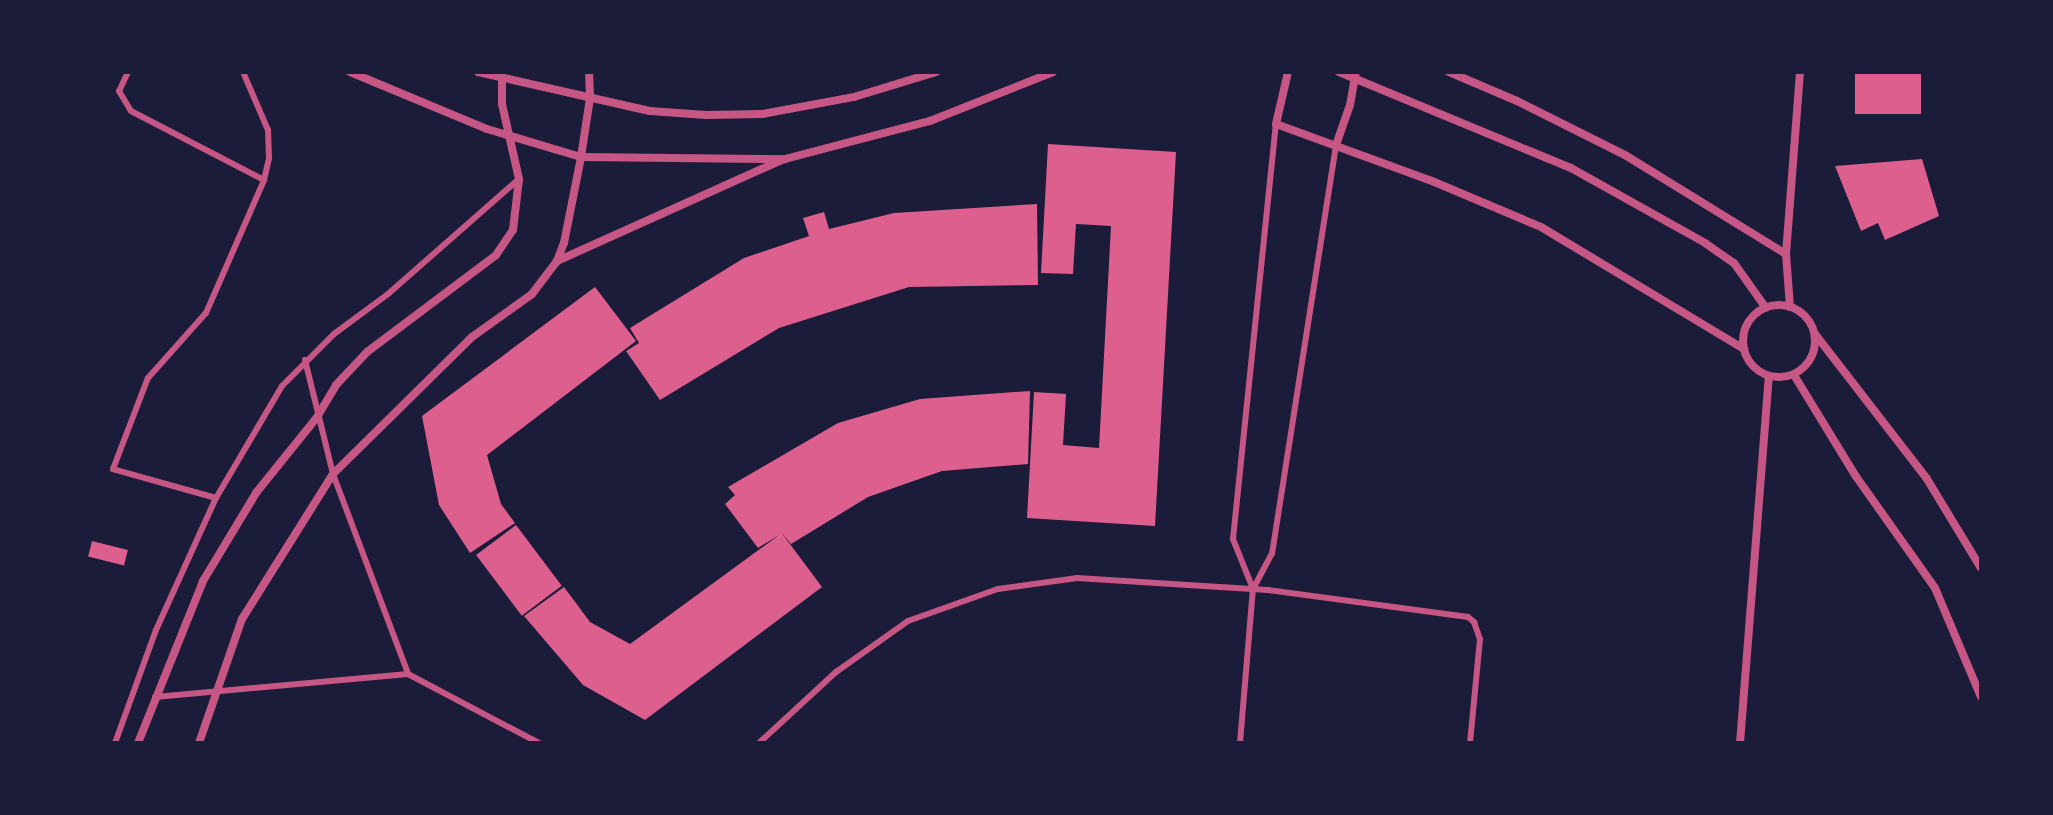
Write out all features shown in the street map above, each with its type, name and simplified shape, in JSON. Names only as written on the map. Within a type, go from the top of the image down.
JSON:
[{"type":"street","points":[[350,72],[421,104],[507,136],[581,157],[785,159]]},
{"type":"street","points":[[478,72],[650,111],[762,114],[854,97],[936,72]]},
{"type":"street","points":[[199,743],[220,692],[242,619],[333,474],[472,337],[532,294],[557,261],[564,243],[581,157],[590,98],[589,72]]},
{"type":"street","points":[[557,261],[785,159],[930,121],[1053,72]]},
{"type":"street","points":[[1288,72],[1276,124],[1541,227],[1744,349],[1757,370],[1769,376],[1794,375],[1811,358],[1815,334]]},
{"type":"street","points":[[1339,72],[1571,168],[1734,263],[1766,308]]},
{"type":"street","points":[[1449,72],[1517,101],[1625,155],[1786,254]]},
{"type":"street","points":[[1790,307],[1786,254],[1800,72]]},
{"type":"street","points":[[138,743],[203,581],[256,493],[317,417],[336,385],[367,352],[496,255],[513,230],[519,179],[507,136],[502,75]]},
{"type":"street","points":[[1336,145],[1356,77]]},
{"type":"street","points":[[1744,349],[1747,325],[1766,308],[1790,307],[1810,322],[1815,334],[1927,479],[1981,568]]},
{"type":"street","points":[[1794,375],[1855,475],[1935,588],[1981,697]]},
{"type":"street","points":[[1740,743],[1769,376]]},
{"type":"lane","points":[[128,72],[119,91],[131,111],[264,180]]},
{"type":"lane","points":[[216,498],[113,469],[148,378],[206,313],[264,180],[269,158],[268,130],[243,72]]},
{"type":"lane","points":[[1253,589],[1233,539],[1276,124]]},
{"type":"lane","points":[[1240,743],[1253,589],[1272,554],[1336,145]]},
{"type":"lane","points":[[115,743],[156,630],[216,498],[282,386],[305,360],[388,294],[519,179]]},
{"type":"lane","points":[[305,360],[333,474],[408,674]]},
{"type":"lane","points":[[759,743],[836,672],[908,621],[998,589],[1077,578],[1253,589],[1457,615],[1474,622],[1480,639],[1470,743]]},
{"type":"lane","points":[[155,697],[408,674],[539,743]]},
{"type":"building","points":[[1855,72],[1921,72],[1921,114],[1855,114]]},
{"type":"building","points":[[1048,144],[1176,152],[1155,526],[1027,518],[1034,392],[1066,394],[1063,445],[1099,448],[1111,226],[1076,224],[1073,274],[1041,273]]},
{"type":"building","points":[[1922,159],[1939,216],[1885,240],[1878,223],[1861,231],[1835,166]]},
{"type":"building","points":[[1037,204],[1038,285],[909,287],[779,328],[660,400],[626,351],[639,343],[630,328],[744,258],[809,236],[803,218],[824,212],[829,229],[894,213]]},
{"type":"building","points":[[595,287],[636,341],[487,455],[501,504],[515,523],[470,553],[439,505],[422,416]]},
{"type":"building","points":[[1030,391],[1028,464],[942,471],[868,497],[791,544],[781,532],[822,587],[645,720],[583,685],[524,616],[564,587],[590,622],[630,644],[779,535],[758,548],[725,504],[735,495],[728,487],[838,423],[920,399]]},
{"type":"building","points":[[516,525],[562,586],[522,616],[476,555]]},
{"type":"building","points":[[92,541],[128,550],[124,565],[88,557]]}]
